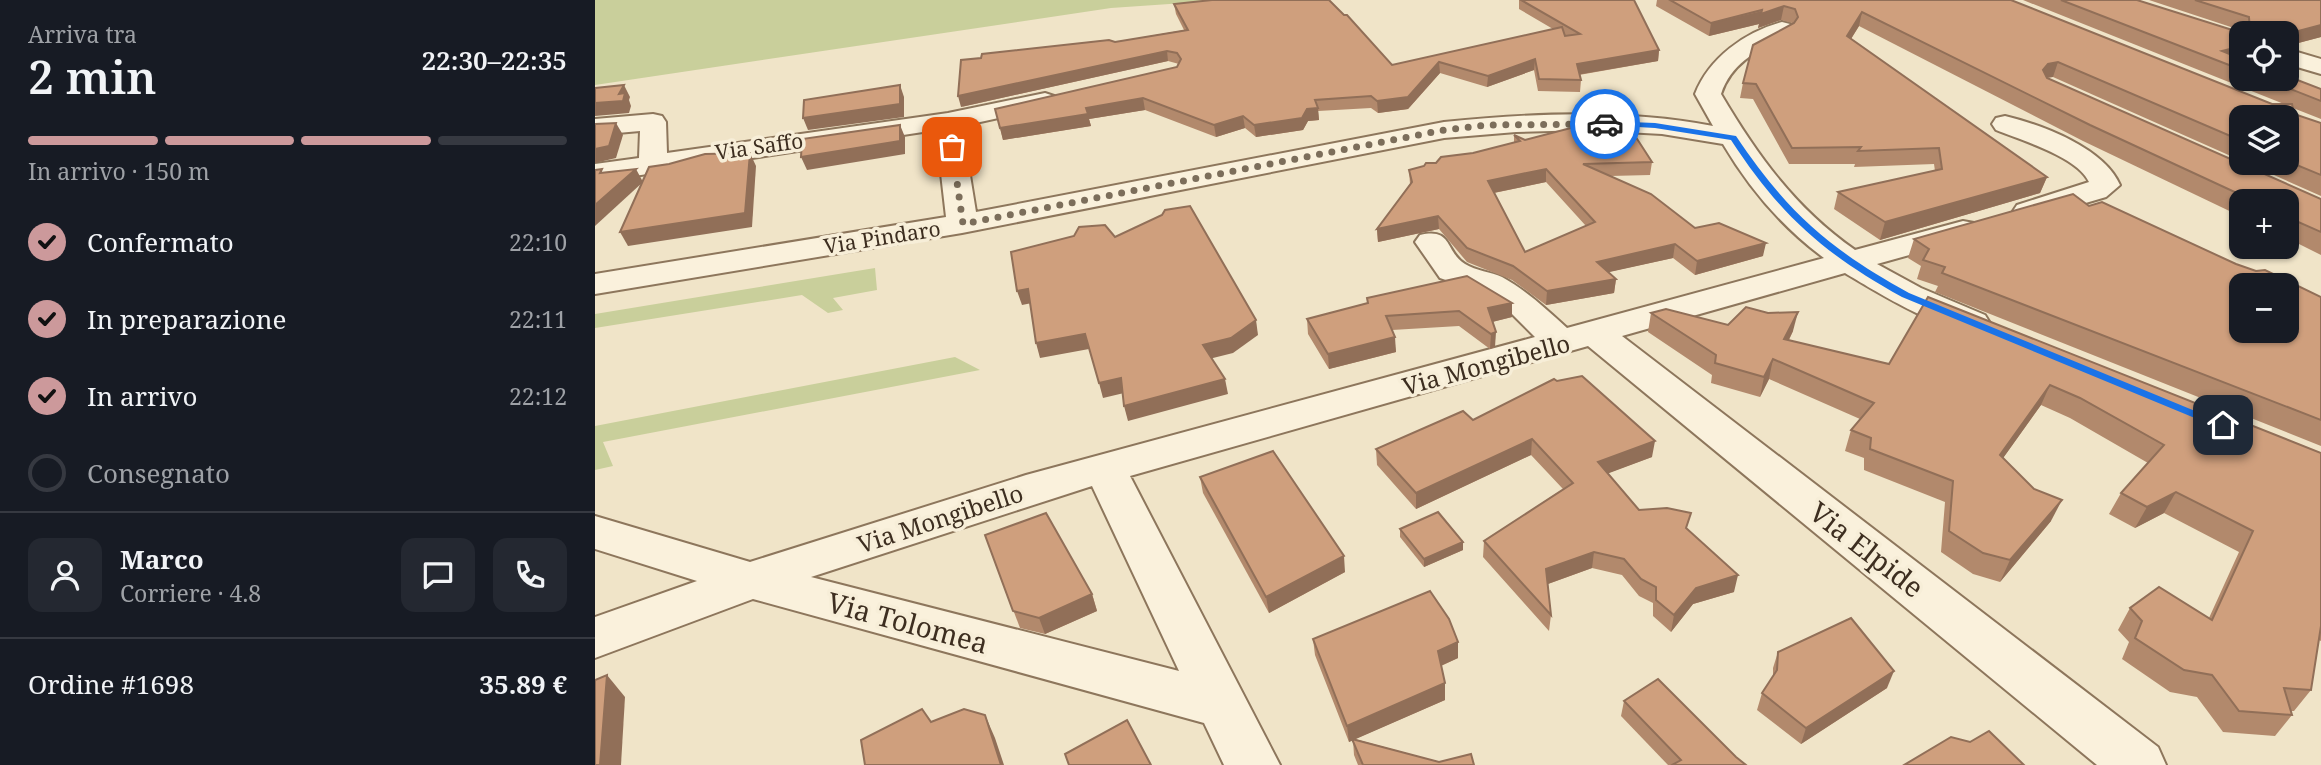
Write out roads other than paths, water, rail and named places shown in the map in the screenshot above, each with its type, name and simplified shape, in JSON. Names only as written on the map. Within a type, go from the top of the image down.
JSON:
[{"type":"street","points":[[1782,29],[1739,52],[1723,64],[1711,81],[1707,94],[1756,172],[1801,223],[1848,262],[1906,295],[2006,336]]},
{"type":"street","points":[[2299,60],[2321,68]]},
{"type":"street","name":"Via Pindaro","points":[[1625,123],[1707,94]]},
{"type":"street","name":"Via Saffo","points":[[595,173],[653,162],[948,121],[1067,96]]},
{"type":"street","points":[[948,121],[963,224]]},
{"type":"street","points":[[595,127],[653,122],[653,162]]},
{"type":"street","name":"Via Pindaro","points":[[595,284],[963,224],[1444,130],[1488,125],[1625,123],[1708,132],[1734,138]]},
{"type":"street","name":"Via Mongibello","points":[[595,638],[750,580],[1026,490],[2070,200],[2105,186],[2104,176],[2089,162],[2005,124]]},
{"type":"street","name":"Via Elpide","points":[[1431,242],[1452,271],[1487,283],[1579,338],[2138,765]]},
{"type":"street","points":[[1105,468],[1252,765]]},
{"type":"street","name":"Via Tolomea","points":[[595,532],[750,580],[1223,705]]}]
